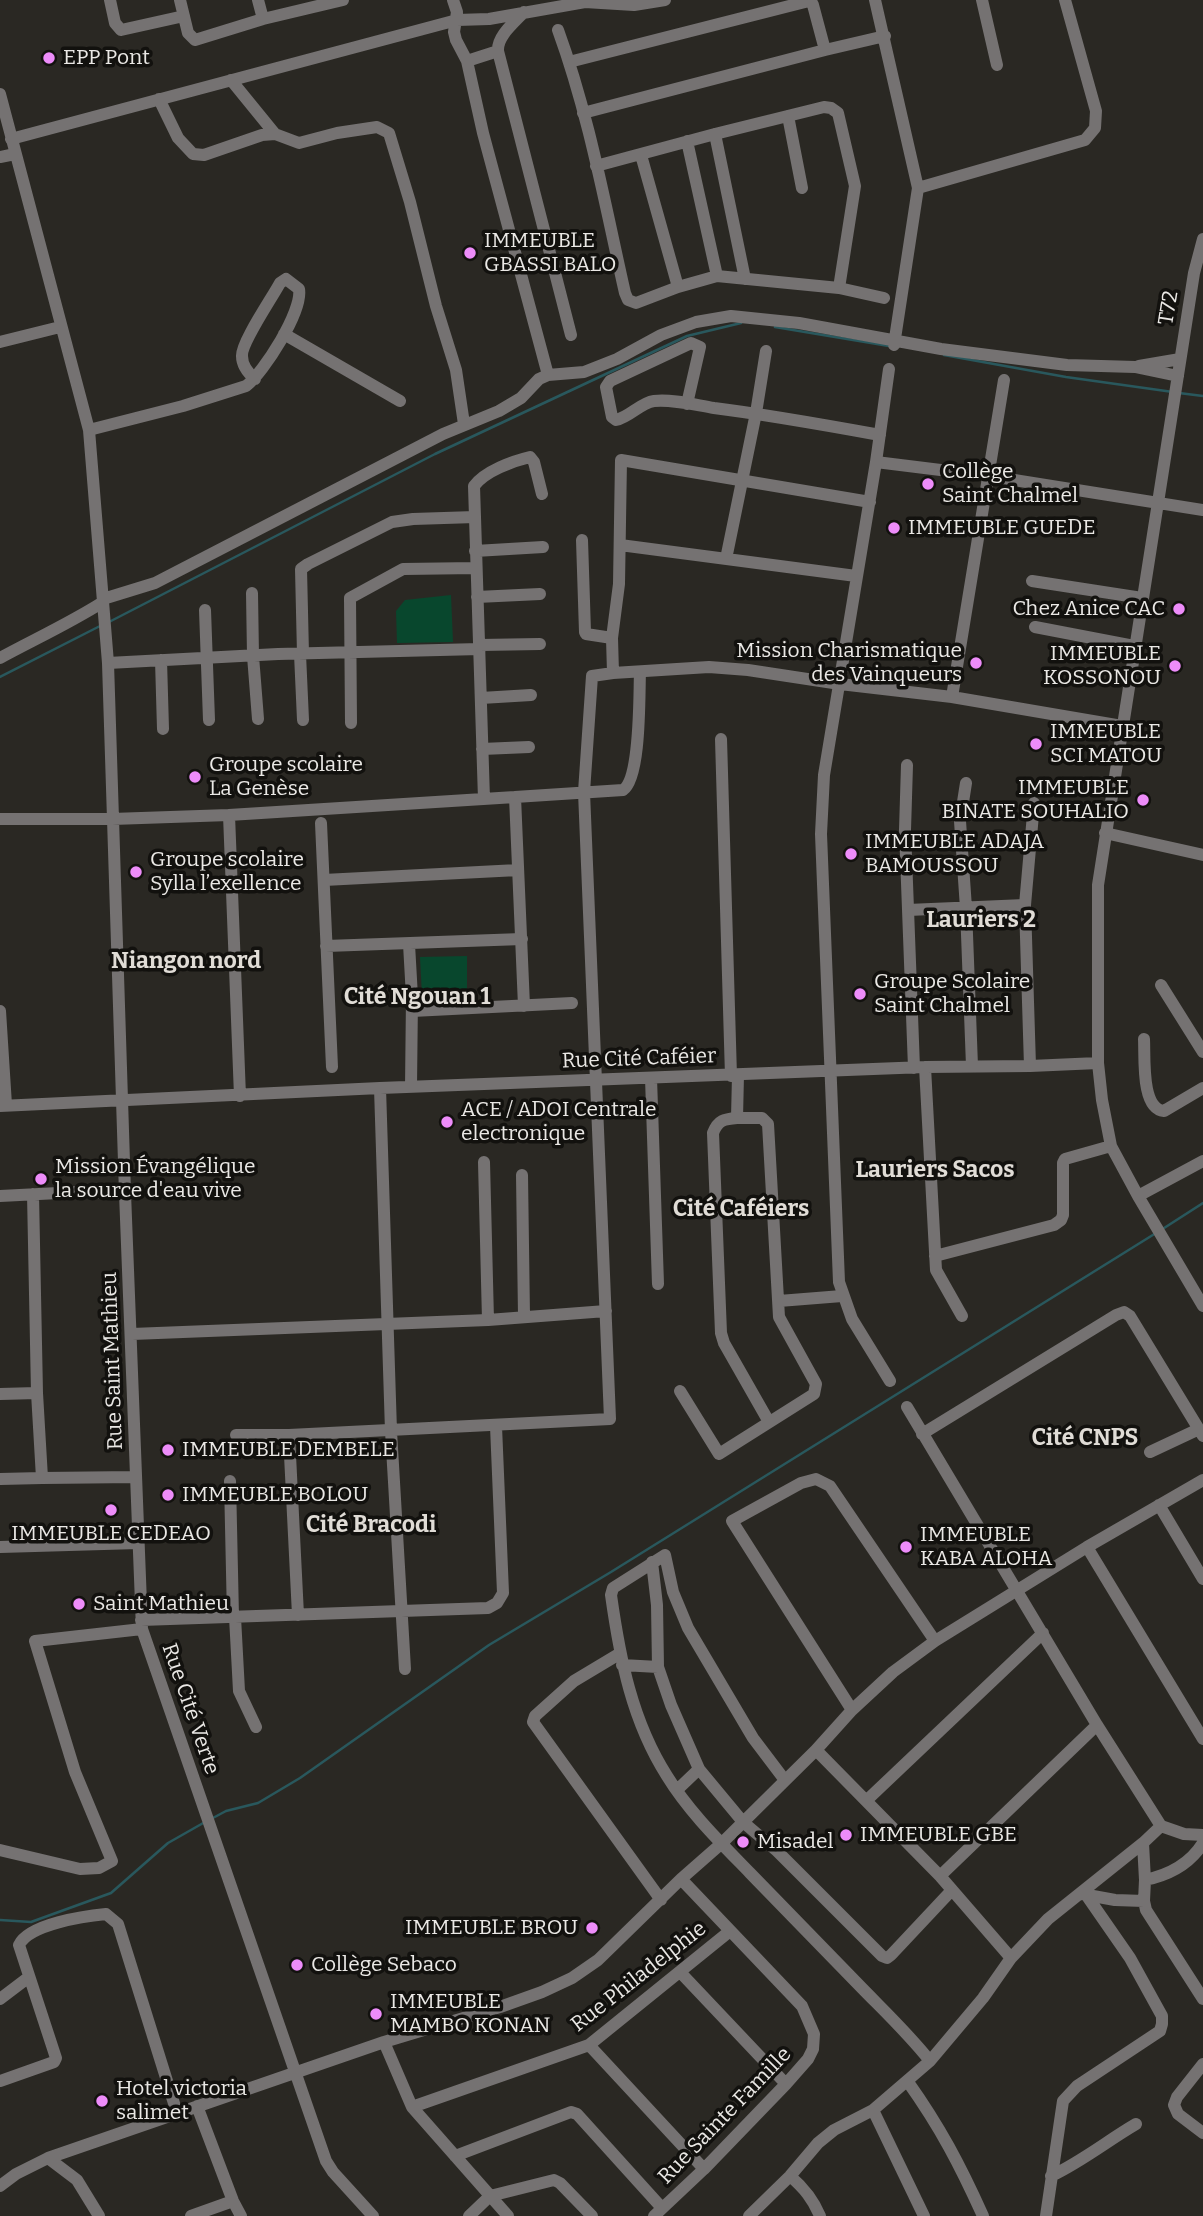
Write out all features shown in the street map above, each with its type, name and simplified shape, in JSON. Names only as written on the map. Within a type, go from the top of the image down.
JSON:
[{"type":"street","points":[[110,0],[115,23],[121,30],[184,16]]},
{"type":"street","points":[[180,0],[188,33],[195,40],[310,4],[343,0]]},
{"type":"street","points":[[258,0],[263,19]]},
{"type":"street","points":[[453,0],[457,20],[454,32],[456,40],[467,61],[477,111],[548,375]]},
{"type":"street","points":[[11,139],[457,20],[489,19],[524,12],[540,5],[596,1],[634,5],[665,0]]},
{"type":"street","points":[[874,0],[885,36],[918,188],[895,343]]},
{"type":"street","points":[[982,0],[997,65]]},
{"type":"street","points":[[918,188],[1085,140],[1095,128],[1096,111],[1065,0]]},
{"type":"street","points":[[569,62],[809,1],[813,5],[825,50]]},
{"type":"street","points":[[524,12],[500,39],[498,51],[571,335]]},
{"type":"street","points":[[558,30],[583,113],[628,300],[636,303],[717,276],[839,288],[884,298]]},
{"type":"street","points":[[583,113],[885,36]]},
{"type":"street","points":[[467,61],[498,51]]},
{"type":"street","points":[[231,80],[275,134]]},
{"type":"street","name":"Rue Saint Mathieu","points":[[0,94],[89,430],[108,663],[142,1625]]},
{"type":"street","points":[[159,99],[178,138],[193,154],[204,155],[262,135],[275,134],[299,142],[377,127],[389,133],[456,370],[464,424]]},
{"type":"street","points":[[596,166],[824,107],[831,108],[838,113],[855,186],[839,288]]},
{"type":"street","points":[[788,116],[802,188]]},
{"type":"street","points":[[715,134],[745,279]]},
{"type":"street","points":[[687,141],[717,276]]},
{"type":"street","points":[[0,157],[15,154]]},
{"type":"street","points":[[641,155],[678,287]]},
{"type":"street","name":"T72","points":[[1203,239],[1194,273],[1134,646],[1105,833],[1097,906],[1098,1063],[1111,1146],[1203,1306]]},
{"type":"street","points":[[89,430],[246,386],[255,379],[284,334],[301,298],[299,289],[286,279],[280,284],[243,346],[242,361],[245,369],[255,379]]},
{"type":"street","points":[[0,658],[84,614],[103,601],[155,583],[464,424],[499,411],[521,398],[539,379],[548,375],[583,372],[696,322],[731,316],[799,323],[895,343],[1067,365],[1135,367],[1181,359]]},
{"type":"street","points":[[0,342],[61,327]]},
{"type":"street","points":[[284,334],[400,401]]},
{"type":"street","points":[[687,404],[700,347],[691,343],[610,381],[606,387],[612,417],[616,420],[625,418],[652,401],[756,413],[880,435]]},
{"type":"street","points":[[726,559],[766,351]]},
{"type":"street","points":[[1135,367],[1177,380]]},
{"type":"street","points":[[890,369],[824,775],[821,834],[839,1282],[852,1319],[890,1381]]},
{"type":"street","points":[[952,697],[1004,380]]},
{"type":"street","points":[[484,799],[474,486],[497,470],[530,457],[534,461],[542,494]]},
{"type":"street","points":[[613,673],[612,638],[619,584],[621,460],[870,502]]},
{"type":"street","points":[[876,461],[1203,510]]},
{"type":"street","points":[[303,720],[301,569],[392,522],[475,517]]},
{"type":"street","points":[[582,540],[585,632],[612,638]]},
{"type":"street","points":[[620,545],[856,576]]},
{"type":"street","points":[[475,551],[543,547]]},
{"type":"street","points":[[351,723],[350,598],[403,569],[475,568]]},
{"type":"street","points":[[1032,581],[1142,598]]},
{"type":"street","points":[[252,593],[258,719]]},
{"type":"street","points":[[477,597],[540,594]]},
{"type":"street","points":[[205,610],[209,720]]},
{"type":"street","points":[[1035,627],[1134,646]]},
{"type":"street","points":[[108,663],[540,644]]},
{"type":"street","points":[[161,660],[163,729]]},
{"type":"street","points":[[236,1435],[391,1431],[610,1419],[584,792],[590,679],[594,675],[722,668],[748,670],[952,697],[1122,726]]},
{"type":"street","points":[[0,818],[112,819],[229,815],[623,790],[632,781],[637,753],[640,672]]},
{"type":"street","points":[[481,698],[531,695]]},
{"type":"street","points":[[721,739],[737,1118]]},
{"type":"street","points":[[482,749],[530,747]]},
{"type":"street","points":[[907,765],[905,830],[908,910],[935,1256],[938,1275],[962,1316]]},
{"type":"street","points":[[966,783],[960,821],[972,1066]]},
{"type":"street","points":[[515,797],[524,1006]]},
{"type":"street","points":[[1030,1066],[1025,905],[1034,803]]},
{"type":"street","points":[[229,815],[240,1096]]},
{"type":"street","points":[[321,823],[332,1067]]},
{"type":"street","points":[[1105,833],[1203,855]]},
{"type":"street","points":[[324,880],[518,870]]},
{"type":"street","points":[[908,910],[1025,905]]},
{"type":"street","points":[[326,946],[522,939]]},
{"type":"street","points":[[409,944],[411,1087]]},
{"type":"street","points":[[1161,985],[1203,1052]]},
{"type":"street","points":[[412,1012],[572,1003]]},
{"type":"street","points":[[0,1011],[3,1105]]},
{"type":"street","points":[[1144,1039],[1147,1090],[1152,1106],[1164,1111],[1203,1088]]},
{"type":"street","name":"Rue Cité Caféier","points":[[3,1105],[920,1067],[1098,1063]]},
{"type":"street","points":[[651,1078],[658,1284]]},
{"type":"street","points":[[380,1088],[391,1431],[405,1669]]},
{"type":"street","points":[[680,1391],[719,1454],[814,1394],[816,1389],[816,1384],[779,1317],[768,1124],[762,1118],[722,1119],[713,1133],[721,1333],[724,1343],[769,1422]]},
{"type":"street","points":[[935,1256],[1054,1225],[1061,1220],[1063,1214],[1065,1159],[1111,1146]]},
{"type":"street","points":[[1138,1196],[1203,1161]]},
{"type":"street","points":[[484,1162],[488,1320]]},
{"type":"street","points":[[522,1175],[524,1316]]},
{"type":"street","points":[[0,1196],[125,1193]]},
{"type":"street","points":[[33,1194],[37,1393],[42,1478]]},
{"type":"street","points":[[779,1301],[842,1296]]},
{"type":"street","points":[[132,1334],[488,1320],[606,1311]]},
{"type":"street","points":[[922,1434],[1124,1312],[1130,1316],[1201,1432],[1150,1452]]},
{"type":"street","points":[[0,1394],[37,1393]]},
{"type":"street","points":[[907,1407],[1097,1725],[1161,1826],[1184,1834],[1203,1835]]},
{"type":"street","points":[[0,1850],[80,1869],[99,1868],[112,1861],[75,1772],[35,1641],[142,1625],[234,1617],[488,1608],[497,1603],[503,1593],[496,1426]]},
{"type":"street","points":[[289,1435],[298,1615]]},
{"type":"street","points":[[0,1479],[136,1477]]},
{"type":"street","points":[[852,1710],[732,1521],[801,1483],[816,1479],[830,1486],[935,1641]]},
{"type":"street","points":[[0,2186],[16,2174],[48,2158],[384,2042],[500,2007],[572,1978],[598,1961],[681,1879],[722,1843],[816,1750],[852,1710],[893,1672],[935,1641],[1087,1547],[1203,1480]]},
{"type":"street","points":[[230,1481],[239,1691],[256,1727]]},
{"type":"street","points":[[1158,1505],[1203,1579]]},
{"type":"street","points":[[0,1547],[138,1543]]},
{"type":"street","points":[[1087,1547],[1203,1739]]},
{"type":"street","points":[[784,1779],[753,1738],[688,1628],[673,1592],[665,1555],[613,1588],[611,1595],[621,1659],[644,1730],[662,1768],[722,1843],[888,2012],[930,2061]]},
{"type":"street","points":[[652,1562],[657,1605],[658,1667],[671,1705],[699,1769],[743,1822],[887,1958],[952,1890]]},
{"type":"street","name":"Rue Cité Verte","points":[[142,1625],[326,2161],[373,2216]]},
{"type":"street","points":[[867,1800],[1044,1633]]},
{"type":"street","points":[[658,1667],[621,1659],[574,1681],[535,1716],[533,1722],[661,1900]]},
{"type":"street","points":[[940,1876],[1097,1725]]},
{"type":"street","points":[[816,1750],[940,1876],[1011,1958]]},
{"type":"street","points":[[677,1790],[699,1769]]},
{"type":"street","points":[[749,2216],[790,2176],[818,2143],[834,2130],[873,2110],[908,2082],[930,2061],[983,1998],[1011,1958],[1048,1919],[1084,1895],[1161,1826]]},
{"type":"street","points":[[1143,1843],[1144,1901],[1149,1917],[1203,1999]]},
{"type":"street","points":[[1145,1880],[1176,1869],[1188,1861],[1203,1843]]},
{"type":"street","name":"Rue Sainte Famille","points":[[658,2212],[704,2169],[786,2084],[808,2059],[813,2049],[814,2034],[802,2006],[681,1879]]},
{"type":"street","points":[[1084,1895],[1144,1901]]},
{"type":"street","points":[[1046,2216],[1063,2101],[1067,2095],[1160,2031],[1163,2024],[1162,2016],[1130,1958],[1084,1895]]},
{"type":"street","points":[[0,2081],[54,2062],[55,2058],[19,1945],[29,1933],[79,1917],[106,1914],[118,1924],[177,2113]]},
{"type":"street","name":"Rue Philadelphie","points":[[412,2106],[589,2045],[730,1931]]},
{"type":"street","points":[[680,1972],[786,2084]]},
{"type":"street","points":[[0,1999],[29,1977]]},
{"type":"street","points":[[384,2042],[412,2106],[508,2216]]},
{"type":"street","points":[[589,2045],[704,2169]]},
{"type":"street","points":[[1203,2064],[1177,2097],[1174,2105],[1178,2114],[1203,2133]]},
{"type":"street","points":[[908,2082],[951,2147],[983,2216]]},
{"type":"street","points":[[197,2106],[233,2201],[242,2216]]},
{"type":"street","points":[[873,2110],[924,2216]]},
{"type":"street","points":[[455,2156],[571,2112],[577,2114],[658,2212]]},
{"type":"street","points":[[1051,2176],[1076,2164],[1136,2124]]},
{"type":"street","points":[[48,2158],[77,2180],[100,2216]]},
{"type":"street","points":[[790,2176],[805,2189],[820,2216]]},
{"type":"street","points":[[469,2216],[490,2196],[554,2180],[592,2216]]},
{"type":"street","points":[[191,2216],[233,2201]]},
{"type":"green space","points":[[451,595],[453,642],[397,643],[396,611],[405,600]]},
{"type":"green space","points":[[467,956],[467,997],[426,999],[422,996],[420,957]]},
{"type":"waterway","points":[[109,622],[435,454],[687,336],[741,323]]},
{"type":"waterway","points":[[775,327],[889,346]]},
{"type":"waterway","points":[[944,355],[1066,377],[1173,392]]},
{"type":"waterway","points":[[1179,393],[1203,396]]},
{"type":"waterway","points":[[0,677],[100,626]]},
{"type":"waterway","points":[[1161,1230],[1203,1203]]},
{"type":"waterway","points":[[211,1819],[226,1811],[258,1803],[300,1778],[489,1645],[1156,1233]]},
{"type":"waterway","points":[[0,1920],[31,1922],[111,1893],[168,1843],[205,1822]]},
{"type":"place","name":"EPP Pont","points":[[49,58]]},
{"type":"place","name":"IMMEUBLE GBASSI BALO","points":[[470,253]]},
{"type":"place","name":"Collège Saint Chalmel","points":[[928,484]]},
{"type":"place","name":"IMMEUBLE GUEDE","points":[[894,528]]},
{"type":"place","name":"Chez Anice CAC","points":[[1179,609]]},
{"type":"place","name":"Mission Charismatique des Vainqueurs","points":[[976,663]]},
{"type":"place","name":"IMMEUBLE KOSSONOU","points":[[1175,666]]},
{"type":"place","name":"IMMEUBLE SCI MATOU","points":[[1036,744]]},
{"type":"place","name":"Groupe scolaire La Genèse","points":[[195,777]]},
{"type":"place","name":"IMMEUBLE BINATE SOUHALIO","points":[[1143,800]]},
{"type":"place","name":"IMMEUBLE ADAJA BAMOUSSOU","points":[[851,854]]},
{"type":"place","name":"Groupe scolaire Sylla l’exellence","points":[[136,872]]},
{"type":"place","name":"Groupe Scolaire Saint Chalmel","points":[[860,994]]},
{"type":"place","name":"ACE / ADOI Centrale electronique","points":[[447,1122]]},
{"type":"place","name":"Mission Évangélique la source d'eau vive","points":[[41,1179]]},
{"type":"place","name":"IMMEUBLE DEMBELE","points":[[168,1450]]},
{"type":"place","name":"IMMEUBLE BOLOU","points":[[168,1495]]},
{"type":"place","name":"IMMEUBLE CEDEAO","points":[[111,1510]]},
{"type":"place","name":"IMMEUBLE KABA ALOHA","points":[[906,1547]]},
{"type":"place","name":"Saint Mathieu","points":[[79,1604]]},
{"type":"place","name":"IMMEUBLE GBE","points":[[846,1835]]},
{"type":"place","name":"Misadel","points":[[743,1842]]},
{"type":"place","name":"IMMEUBLE BROU","points":[[592,1928]]},
{"type":"place","name":"Collège Sebaco","points":[[297,1965]]},
{"type":"place","name":"IMMEUBLE MAMBO KONAN","points":[[376,2014]]},
{"type":"place","name":"Hotel victoria salimet","points":[[102,2101]]},
{"type":"district","name":"Lauriers 2","points":[[981,921]]},
{"type":"district","name":"Niangon nord","points":[[186,962]]},
{"type":"district","name":"Cité Ngouan 1","points":[[417,998]]},
{"type":"district","name":"Lauriers Sacos","points":[[935,1171]]},
{"type":"district","name":"Cité Caféiers","points":[[741,1210]]},
{"type":"district","name":"Cité CNPS","points":[[1085,1439]]},
{"type":"district","name":"Cité Bracodi","points":[[371,1526]]}]
